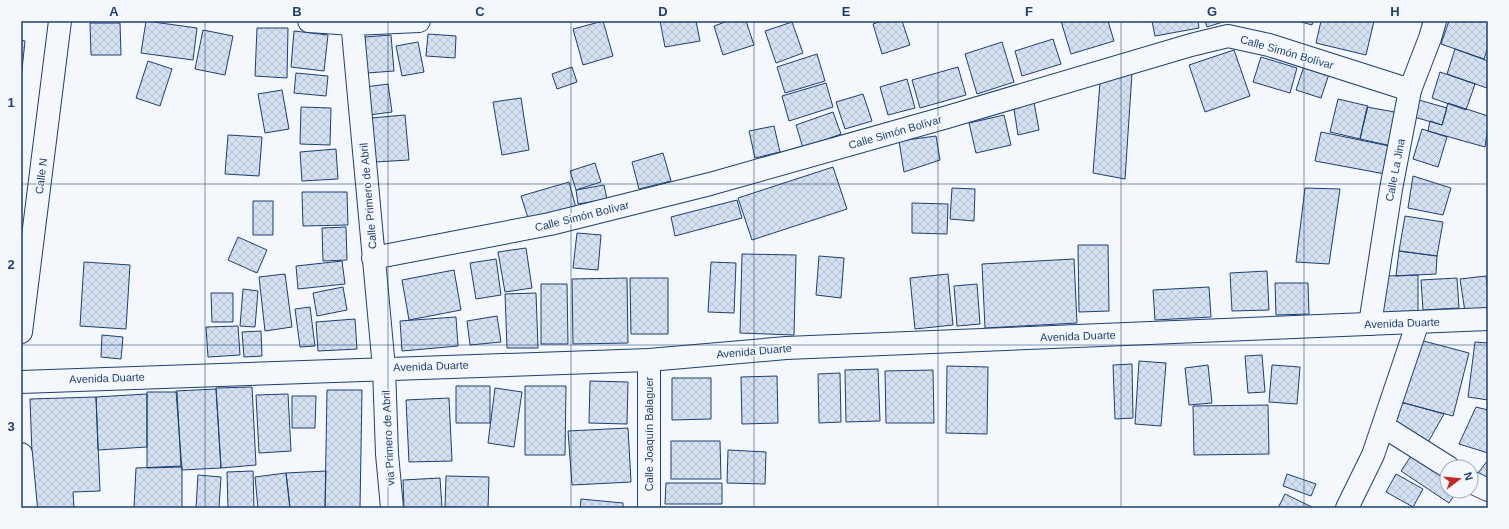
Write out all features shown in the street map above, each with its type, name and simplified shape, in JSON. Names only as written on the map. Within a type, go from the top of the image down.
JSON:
[{"type":"street","name":"Calle N","points":[[21,332],[60,21]]},
{"type":"street","points":[[309,21],[352,23],[417,21]]},
{"type":"street","name":"Calle La Jina","points":[[1370,324],[1391,189],[1410,90],[1435,21]]},
{"type":"street","name":"Calle Primero de Abril","points":[[352,23],[384,368]]},
{"type":"street","name":"Calle Simón Bolívar","points":[[373,258],[550,224],[710,184],[944,118],[1191,45],[1228,36],[1269,45],[1410,90]]},
{"type":"street","name":"Avenida Duarte","points":[[21,382],[384,368],[649,360],[786,348],[1488,319]]},
{"type":"street","points":[[1347,508],[1373,456],[1418,322]]},
{"type":"street","name":"Calle Joaquín Balaguer","points":[[649,360],[649,508]]},
{"type":"street","name":"via Primero de Abril","points":[[384,368],[387,454],[392,508]]},
{"type":"street","points":[[1383,426],[1439,461]]},
{"type":"street","points":[[21,454],[26,508]]},
{"type":"building","points":[[146,21],[197,28],[193,60],[141,53]]},
{"type":"building","points":[[603,21],[613,56],[583,65],[573,29]]},
{"type":"building","points":[[660,21],[696,21],[700,41],[665,47]]},
{"type":"building","points":[[728,21],[746,21],[754,45],[723,55],[714,26]]},
{"type":"building","points":[[882,21],[902,21],[910,45],[882,54],[873,24]]},
{"type":"building","points":[[1061,21],[1108,21],[1114,41],[1071,54]]},
{"type":"building","points":[[1152,21],[1198,21],[1199,28],[1155,36]]},
{"type":"building","points":[[1205,21],[1226,21],[1207,27]]},
{"type":"building","points":[[1298,21],[1313,21],[1312,25]]},
{"type":"building","points":[[1321,21],[1374,21],[1366,55],[1316,43]]},
{"type":"building","points":[[1449,21],[1488,21],[1488,47],[1484,59],[1441,44]]},
{"type":"building","points":[[792,22],[803,53],[776,63],[765,31]]},
{"type":"building","points":[[90,23],[120,23],[121,55],[91,55]]},
{"type":"building","points":[[257,28],[288,28],[287,78],[255,76]]},
{"type":"building","points":[[203,30],[233,36],[225,75],[195,69]]},
{"type":"building","points":[[294,31],[328,35],[324,71],[291,67]]},
{"type":"building","points":[[428,34],[456,36],[455,58],[426,56]]},
{"type":"building","points":[[391,35],[394,71],[367,73],[365,37]]},
{"type":"building","points":[[1053,39],[1061,64],[1022,76],[1015,51]]},
{"type":"building","points":[[21,40],[25,41],[21,79]]},
{"type":"building","points":[[418,42],[424,72],[402,76],[396,46]]},
{"type":"building","points":[[1002,42],[1014,82],[977,94],[965,54]]},
{"type":"building","points":[[1455,49],[1488,61],[1487,88],[1447,74]]},
{"type":"building","points":[[1234,50],[1250,96],[1205,112],[1189,65]]},
{"type":"building","points":[[817,54],[825,81],[785,93],[777,67]]},
{"type":"building","points":[[1261,57],[1297,68],[1290,93],[1253,82]]},
{"type":"building","points":[[148,61],[172,69],[160,106],[136,98]]},
{"type":"building","points":[[1304,66],[1329,74],[1321,98],[1296,90]]},
{"type":"building","points":[[572,67],[577,82],[557,89],[552,74]]},
{"type":"building","points":[[958,67],[966,95],[920,108],[912,80]]},
{"type":"building","points":[[1440,72],[1475,84],[1466,110],[1432,98]]},
{"type":"building","points":[[296,73],[328,76],[326,96],[294,93]]},
{"type":"building","points":[[1132,73],[1125,179],[1093,173],[1100,82]]},
{"type":"building","points":[[907,79],[915,108],[888,115],[880,87]]},
{"type":"building","points":[[826,83],[833,107],[789,121],[782,96]]},
{"type":"building","points":[[388,84],[392,112],[369,115],[365,87]]},
{"type":"building","points":[[282,90],[289,129],[265,133],[258,94]]},
{"type":"building","points":[[863,94],[872,121],[845,129],[836,102]]},
{"type":"building","points":[[521,98],[529,150],[502,155],[493,102]]},
{"type":"building","points":[[1338,99],[1368,106],[1360,139],[1330,132]]},
{"type":"building","points":[[1419,100],[1447,108],[1442,125],[1414,117]]},
{"type":"building","points":[[1034,102],[1039,130],[1018,135],[1014,109]]},
{"type":"building","points":[[1448,103],[1488,116],[1485,147],[1428,131],[1430,121],[1442,125]]},
{"type":"building","points":[[301,107],[331,108],[330,145],[300,144]]},
{"type":"building","points":[[1367,107],[1400,113],[1392,146],[1360,139]]},
{"type":"building","points":[[833,112],[841,134],[803,148],[796,125]]},
{"type":"building","points":[[405,115],[409,160],[375,162],[371,118]]},
{"type":"building","points":[[1004,115],[1011,145],[976,153],[969,123]]},
{"type":"building","points":[[774,126],[780,152],[755,158],[749,131]]},
{"type":"building","points":[[1422,129],[1447,137],[1438,167],[1413,159]]},
{"type":"building","points":[[1321,132],[1394,147],[1385,174],[1315,161]]},
{"type":"building","points":[[228,135],[262,137],[259,176],[225,174]]},
{"type":"building","points":[[936,136],[940,160],[904,172],[899,141]]},
{"type":"building","points":[[336,149],[338,179],[302,181],[300,152]]},
{"type":"building","points":[[663,153],[671,181],[639,189],[632,162]]},
{"type":"building","points":[[595,163],[601,182],[576,190],[570,171]]},
{"type":"building","points":[[833,167],[847,209],[752,240],[738,198]]},
{"type":"building","points":[[1413,176],[1451,188],[1443,215],[1408,208]]},
{"type":"building","points":[[569,182],[576,208],[529,221],[521,196]]},
{"type":"building","points":[[604,185],[607,199],[578,204],[576,190]]},
{"type":"building","points":[[952,188],[975,189],[974,221],[950,219]]},
{"type":"building","points":[[1305,188],[1340,189],[1329,264],[1296,262]]},
{"type":"building","points":[[302,192],[347,192],[348,225],[303,226]]},
{"type":"building","points":[[737,200],[742,218],[675,236],[671,217]]},
{"type":"building","points":[[253,201],[273,201],[273,235],[253,235]]},
{"type":"building","points":[[912,203],[948,204],[947,234],[912,233]]},
{"type":"building","points":[[1405,216],[1443,222],[1437,256],[1399,251]]},
{"type":"building","points":[[346,227],[347,260],[323,261],[322,228]]},
{"type":"building","points":[[577,233],[601,235],[598,270],[573,268]]},
{"type":"building","points":[[238,237],[267,250],[257,273],[228,260]]},
{"type":"building","points":[[1078,245],[1108,245],[1109,311],[1079,312]]},
{"type":"building","points":[[526,248],[532,288],[505,292],[498,252]]},
{"type":"building","points":[[1399,251],[1437,256],[1436,274],[1396,276]]},
{"type":"building","points":[[742,254],[796,255],[794,335],[740,333]]},
{"type":"building","points":[[819,256],[844,258],[841,298],[816,295]]},
{"type":"building","points":[[496,259],[501,295],[476,299],[470,263]]},
{"type":"building","points":[[1074,259],[1077,323],[985,328],[982,264]]},
{"type":"building","points":[[342,261],[345,284],[298,289],[296,266]]},
{"type":"building","points":[[84,262],[130,265],[126,329],[80,326]]},
{"type":"building","points":[[711,262],[736,263],[734,313],[708,312]]},
{"type":"building","points":[[454,270],[461,310],[409,320],[402,280]]},
{"type":"building","points":[[1267,271],[1269,310],[1232,311],[1230,273]]},
{"type":"building","points":[[285,274],[292,327],[265,331],[259,277]]},
{"type":"building","points":[[948,274],[953,325],[915,329],[910,278]]},
{"type":"building","points":[[1418,275],[1418,313],[1383,314],[1386,276]]},
{"type":"building","points":[[1486,276],[1488,309],[1465,312],[1460,279]]},
{"type":"building","points":[[627,278],[628,343],[573,344],[572,279]]},
{"type":"building","points":[[630,278],[668,278],[668,334],[631,334]]},
{"type":"building","points":[[1457,278],[1459,308],[1423,310],[1421,280]]},
{"type":"building","points":[[1275,283],[1308,283],[1309,314],[1276,315]]},
{"type":"building","points":[[541,284],[567,284],[568,344],[541,344]]},
{"type":"building","points":[[977,284],[980,324],[957,326],[954,286]]},
{"type":"building","points":[[343,287],[347,310],[317,316],[313,293]]},
{"type":"building","points":[[1209,287],[1211,317],[1155,320],[1153,290]]},
{"type":"building","points":[[243,289],[258,291],[255,327],[240,326]]},
{"type":"building","points":[[211,293],[233,293],[233,322],[212,322]]},
{"type":"building","points":[[536,293],[538,348],[507,348],[505,294]]},
{"type":"building","points":[[310,307],[315,346],[300,347],[295,309]]},
{"type":"building","points":[[497,316],[501,342],[470,345],[467,321]]},
{"type":"building","points":[[456,317],[458,346],[402,351],[400,321]]},
{"type":"building","points":[[355,319],[357,349],[318,351],[316,322]]},
{"type":"building","points":[[238,326],[240,355],[208,357],[206,327]]},
{"type":"building","points":[[261,331],[262,356],[244,357],[242,332]]},
{"type":"building","points":[[102,335],[123,337],[121,359],[101,357]]},
{"type":"building","points":[[1416,339],[1469,353],[1453,416],[1400,402]]},
{"type":"building","points":[[1475,342],[1488,343],[1488,400],[1468,397]]},
{"type":"building","points":[[1262,355],[1265,392],[1248,393],[1245,356]]},
{"type":"building","points":[[1139,361],[1166,363],[1161,426],[1135,424]]},
{"type":"building","points":[[1132,364],[1133,418],[1115,419],[1113,365]]},
{"type":"building","points":[[1208,365],[1212,403],[1189,405],[1185,368]]},
{"type":"building","points":[[1272,365],[1300,367],[1297,404],[1269,402]]},
{"type":"building","points":[[947,366],[988,367],[987,434],[946,433]]},
{"type":"building","points":[[878,369],[880,421],[846,422],[845,370]]},
{"type":"building","points":[[933,370],[934,423],[886,423],[885,371]]},
{"type":"building","points":[[840,373],[841,422],[819,423],[818,374]]},
{"type":"building","points":[[777,376],[778,423],[742,424],[741,377]]},
{"type":"building","points":[[672,378],[711,378],[711,419],[672,420]]},
{"type":"building","points":[[590,381],[628,382],[627,424],[589,423]]},
{"type":"building","points":[[456,386],[490,386],[490,423],[456,423]]},
{"type":"building","points":[[525,386],[566,386],[565,455],[525,455]]},
{"type":"building","points":[[252,387],[256,465],[221,468],[216,388]]},
{"type":"building","points":[[495,388],[522,392],[514,447],[488,443]]},
{"type":"building","points":[[216,389],[221,468],[182,470],[176,391]]},
{"type":"building","points":[[327,390],[362,390],[360,508],[325,508]]},
{"type":"building","points":[[147,392],[177,392],[181,467],[147,468]]},
{"type":"building","points":[[147,394],[147,447],[98,450],[96,397]]},
{"type":"building","points":[[288,394],[291,451],[259,453],[256,395]]},
{"type":"building","points":[[292,396],[316,396],[315,428],[292,428]]},
{"type":"building","points":[[96,397],[100,491],[73,492],[74,508],[34,508],[30,399]]},
{"type":"building","points":[[449,398],[452,461],[409,462],[406,400]]},
{"type":"building","points":[[1401,402],[1444,414],[1426,446],[1393,423]]},
{"type":"building","points":[[1268,405],[1269,454],[1194,455],[1193,406]]},
{"type":"building","points":[[1476,407],[1488,410],[1488,453],[1459,444]]},
{"type":"building","points":[[628,428],[631,482],[572,485],[568,431]]},
{"type":"building","points":[[671,441],[720,441],[721,479],[671,479]]},
{"type":"building","points":[[728,450],[766,452],[765,484],[727,483]]},
{"type":"building","points":[[1415,450],[1439,466],[1439,496],[1401,471]]},
{"type":"building","points":[[1488,460],[1488,481],[1479,474]]},
{"type":"building","points":[[182,466],[182,508],[134,508],[136,468]]},
{"type":"building","points":[[253,471],[254,508],[228,508],[227,472]]},
{"type":"building","points":[[326,471],[325,508],[290,508],[286,473]]},
{"type":"building","points":[[286,473],[290,508],[258,508],[255,477]]},
{"type":"building","points":[[1287,474],[1316,484],[1311,496],[1283,486]]},
{"type":"building","points":[[1396,474],[1423,489],[1413,507],[1386,492]]},
{"type":"building","points":[[198,475],[221,477],[219,508],[196,508]]},
{"type":"building","points":[[446,476],[489,477],[488,508],[445,507]]},
{"type":"building","points":[[440,478],[442,508],[404,508],[403,480]]},
{"type":"building","points":[[666,483],[722,483],[722,504],[665,504]]},
{"type":"building","points":[[1285,494],[1314,508],[1278,508]]},
{"type":"building","points":[[581,499],[623,503],[623,508],[580,508]]},
{"type":"building","points":[[1443,499],[1452,499],[1449,503]]}]
